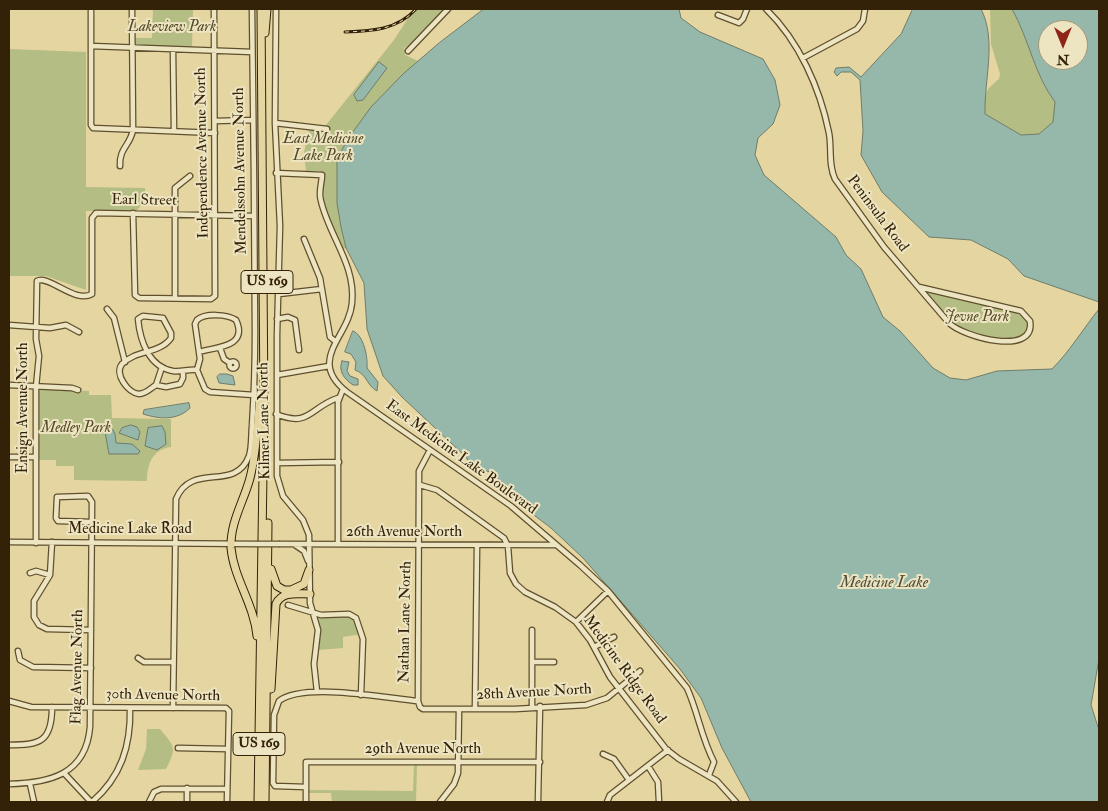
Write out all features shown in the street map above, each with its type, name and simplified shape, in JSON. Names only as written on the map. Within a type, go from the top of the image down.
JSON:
[{"type":"highway","name":"US 169","points":[[258,802],[264,357],[260,9]]},
{"type":"highway","name":"US 169","points":[[265,802],[268,531],[266,9]]},
{"type":"highway","points":[[260,686],[255,619],[235,568],[231,543],[235,518],[250,480],[255,454],[264,357]]},
{"type":"highway","points":[[268,531],[273,580],[280,588],[310,593]]},
{"type":"highway","points":[[291,590],[304,584],[310,568]]},
{"type":"highway","points":[[266,724],[274,655],[276,604],[286,594],[310,593]]},
{"type":"street","points":[[90,9],[91,125],[93,128],[215,133]]},
{"type":"street","points":[[120,166],[120,153],[129,141],[133,130],[132,9]]},
{"type":"street","name":"Independence Avenue North","points":[[175,298],[211,299],[215,296],[214,9]]},
{"type":"street","name":"Mendelssohn Avenue North","points":[[175,543],[176,498],[185,485],[202,477],[230,475],[246,462],[250,448],[254,395],[252,9]]},
{"type":"street","name":"Kilmer Lane North","points":[[276,9],[275,123],[280,226],[277,319],[277,463],[280,489],[287,503],[306,525],[310,544],[310,593],[312,612],[318,630],[314,664],[317,692]]},
{"type":"street","points":[[408,51],[448,9]]},
{"type":"street","points":[[718,14],[739,22],[743,19],[748,9]]},
{"type":"street","name":"Peninsula Road","points":[[764,9],[803,58],[814,83],[828,128],[831,165],[835,179],[874,233],[919,287],[949,323],[963,333],[1012,342],[1023,338],[1030,331],[1030,321],[1022,311],[919,287]]},
{"type":"street","points":[[803,58],[857,29],[863,21],[865,9]]},
{"type":"street","points":[[91,46],[252,52]]},
{"type":"street","points":[[174,50],[174,131]]},
{"type":"street","points":[[215,121],[253,120]]},
{"type":"street","points":[[275,123],[326,129]]},
{"type":"street","points":[[276,173],[317,173],[322,176],[321,203],[345,259],[352,295],[350,314],[335,341],[329,366],[277,375]]},
{"type":"street","points":[[133,213],[135,296],[139,298],[175,298],[175,188],[190,176]]},
{"type":"street","name":"Earl Street","points":[[44,279],[65,291],[83,296],[90,295],[92,291],[92,218],[94,214],[254,216]]},
{"type":"street","points":[[304,239],[322,289],[329,334],[335,341]]},
{"type":"street","name":"Ensign Avenue North","points":[[36,542],[36,387],[39,356],[36,283],[39,279],[44,279]]},
{"type":"street","points":[[279,294],[322,289]]},
{"type":"street","points":[[107,309],[114,318],[125,362]]},
{"type":"street","points":[[183,371],[182,382],[177,386],[156,385],[141,394],[129,390],[121,376],[121,367],[125,362],[147,352],[166,344],[171,338],[171,333],[165,320],[160,316],[142,316],[138,322],[147,352],[152,360],[162,367],[174,371],[197,370]]},
{"type":"street","points":[[199,352],[220,348],[234,340],[237,324],[229,317],[203,316],[198,318],[195,324],[200,363],[197,370],[203,386],[210,392],[254,395]]},
{"type":"street","points":[[277,319],[288,317],[295,320],[299,350]]},
{"type":"street","points":[[9,325],[50,328],[66,325],[79,332]]},
{"type":"street","points":[[220,348],[224,359],[230,363]]},
{"type":"street","name":"East Medicine Lake Boulevard","points":[[329,366],[333,378],[343,389],[511,506],[608,591],[687,688],[693,701],[701,734],[714,762],[709,775]]},
{"type":"street","points":[[156,385],[162,367]]},
{"type":"street","points":[[9,385],[72,388],[78,390]]},
{"type":"street","points":[[338,544],[338,398],[343,389]]},
{"type":"street","points":[[276,414],[291,420],[300,420],[338,398]]},
{"type":"street","name":"Nathan Lane North","points":[[420,707],[418,701],[420,466],[430,450]]},
{"type":"street","points":[[9,457],[36,457]]},
{"type":"street","points":[[277,463],[339,462]]},
{"type":"street","points":[[420,484],[437,490],[504,538],[508,546]]},
{"type":"street","name":"Flag Avenue North","points":[[64,773],[85,748],[90,734],[92,502],[88,496],[59,496],[56,498],[57,520],[61,522],[91,522]]},
{"type":"street","name":"Medicine Lake Road","points":[[9,542],[251,544]]},
{"type":"street","points":[[52,542],[50,576],[33,605],[34,617],[39,625],[53,630],[91,630]]},
{"type":"street","points":[[173,708],[175,543]]},
{"type":"street","name":"26th Avenue North","points":[[251,544],[556,545]]},
{"type":"street","points":[[291,544],[304,551],[310,568]]},
{"type":"street","points":[[475,709],[477,546]]},
{"type":"street","name":"Medicine Ridge Road","points":[[508,546],[509,568],[516,584],[525,592],[555,607],[576,622],[594,647],[604,667],[619,689],[668,750],[679,759],[709,775]]},
{"type":"street","points":[[30,573],[36,571],[50,576]]},
{"type":"street","points":[[576,622],[608,591]]},
{"type":"street","points":[[288,605],[328,615],[349,614],[358,620],[363,646],[361,695]]},
{"type":"street","points":[[532,630],[532,707]]},
{"type":"street","points":[[594,647],[614,638]]},
{"type":"street","points":[[18,651],[20,660],[33,667],[91,668]]},
{"type":"street","points":[[138,658],[144,662],[173,662]]},
{"type":"street","points":[[532,662],[554,662]]},
{"type":"street","name":"28th Avenue North","points":[[420,707],[475,709],[594,704],[607,698],[640,671]]},
{"type":"street","points":[[306,802],[306,787],[275,786],[273,783],[274,715],[277,704],[283,698],[296,693],[317,692],[418,701]]},
{"type":"street","name":"30th Avenue North","points":[[9,701],[23,706],[228,709],[228,749]]},
{"type":"street","points":[[538,802],[540,706]]},
{"type":"street","points":[[9,745],[32,745],[44,738],[50,729],[52,707]]},
{"type":"street","points":[[9,784],[44,782],[64,773],[92,802],[110,784],[125,755],[130,734],[130,708]]},
{"type":"street","points":[[440,802],[456,780],[459,762],[459,709]]},
{"type":"street","points":[[178,748],[228,749],[227,802]]},
{"type":"street","points":[[607,802],[610,794],[668,750]]},
{"type":"street","points":[[603,754],[614,759],[630,780]]},
{"type":"street","name":"29th Avenue North","points":[[306,787],[306,762],[540,762]]},
{"type":"street","points":[[648,766],[658,782],[659,802]]},
{"type":"street","points":[[709,775],[736,802]]},
{"type":"street","points":[[30,784],[34,802]]},
{"type":"street","points":[[149,802],[157,790],[187,788],[227,789]]},
{"type":"street","points":[[187,788],[187,802]]},
{"type":"green space","name":"Lakeview Park","points":[[153,9],[193,9],[192,48],[134,45],[134,38],[152,38]]},
{"type":"green space","name":"East Medicine Lake Park","points":[[414,9],[446,9],[414,43],[404,48],[405,55],[418,61],[371,107],[347,140],[337,160],[341,227],[346,248],[342,249],[327,214],[323,196],[324,175],[320,171],[306,171],[304,153],[309,129],[322,130],[394,40]]},
{"type":"green space","points":[[990,9],[1012,9],[1042,80],[1055,102],[1053,122],[1039,134],[1021,135],[985,114],[986,94],[990,87],[999,79],[1000,74],[991,44]]},
{"type":"green space","points":[[9,49],[86,52],[86,187],[145,188],[145,198],[137,211],[86,211],[86,290],[46,276],[9,276]]},
{"type":"green space","name":"Jevne Park","points":[[919,287],[1015,309],[1030,321],[1026,336],[1008,341],[958,331]]},
{"type":"green space","name":"Medley Park","points":[[41,389],[89,391],[89,395],[111,395],[112,418],[171,419],[171,447],[155,454],[148,469],[147,481],[74,480],[74,466],[56,466],[56,460],[39,460],[38,391]]},
{"type":"green space","points":[[318,616],[349,616],[355,619],[361,634],[343,637],[343,648],[318,650],[320,633],[316,618]]},
{"type":"green space","points":[[147,729],[160,729],[173,748],[172,756],[166,769],[138,770],[146,749]]},
{"type":"green space","points":[[414,765],[417,765],[416,802],[332,802],[331,793],[308,793],[308,790],[413,791]]},
{"type":"water","name":"Medicine Lake","points":[[484,9],[679,9],[681,18],[700,32],[763,59],[775,80],[780,105],[773,124],[758,138],[755,155],[764,175],[836,237],[846,255],[861,269],[883,317],[900,331],[933,368],[950,378],[966,380],[997,371],[1052,369],[1099,309],[1099,659],[1091,705],[1099,730],[1099,802],[751,802],[722,748],[701,698],[680,669],[583,558],[551,528],[522,506],[517,494],[490,472],[471,466],[466,457],[402,397],[383,376],[367,329],[364,283],[346,248],[341,227],[337,203],[337,160],[347,140],[371,107],[403,74],[439,43]]},
{"type":"water","points":[[913,9],[981,9],[986,21],[989,47],[985,114],[1021,135],[1039,134],[1053,122],[1055,102],[1042,80],[1012,9],[1099,9],[1099,302],[1024,276],[1008,259],[971,240],[929,237],[882,192],[861,155],[863,131],[860,80],[851,72],[841,72],[837,76],[834,72],[836,68],[849,67],[861,77],[901,34]]},
{"type":"water","points":[[379,62],[387,68],[363,100],[357,101],[354,95]]},
{"type":"water","points":[[353,331],[357,333],[363,342],[367,368],[378,382],[377,391],[355,370],[356,362],[351,354],[345,352]]},
{"type":"water","points":[[342,361],[349,362],[347,371],[350,376],[358,379],[358,385],[353,385],[341,371]]},
{"type":"water","points":[[220,374],[233,376],[235,385],[219,383],[217,377]]},
{"type":"water","points":[[189,403],[190,408],[174,417],[161,418],[143,414],[144,410]]},
{"type":"water","points":[[131,425],[137,427],[140,432],[138,440],[119,433],[122,428]]},
{"type":"water","points":[[162,426],[165,432],[166,444],[157,450],[145,446],[148,428]]},
{"type":"water","points":[[113,430],[116,443],[132,444],[140,451],[138,454],[109,454],[105,432]]},
{"type":"railway","points":[[345,32],[384,28],[401,21],[416,9]]}]
